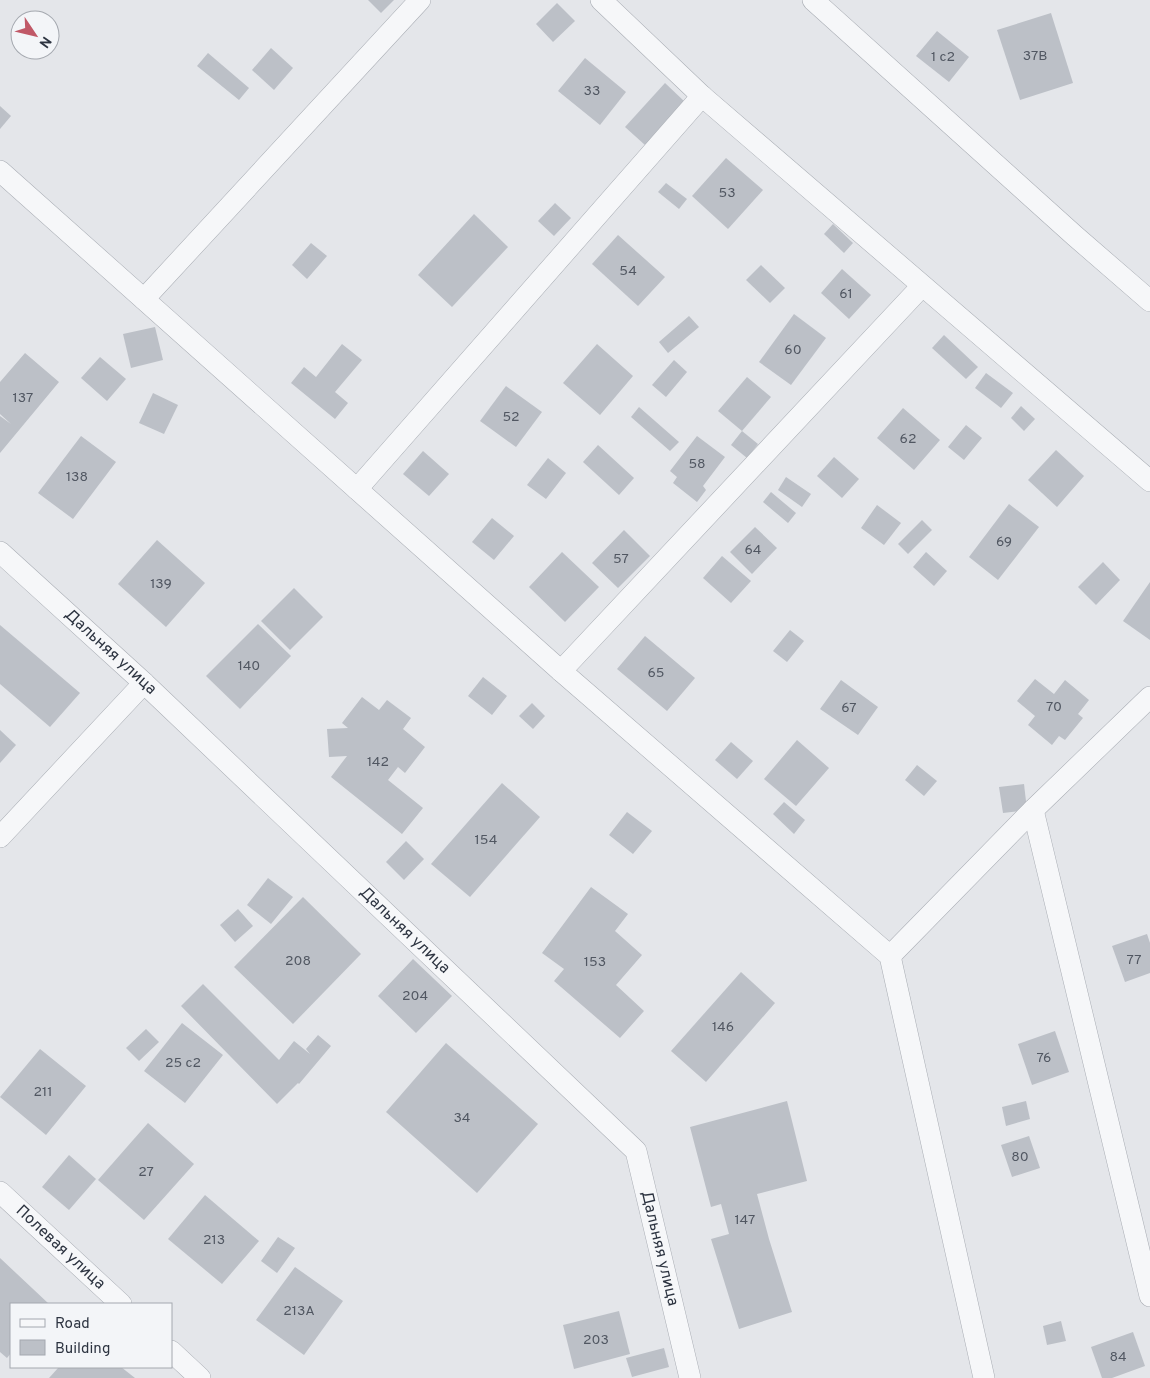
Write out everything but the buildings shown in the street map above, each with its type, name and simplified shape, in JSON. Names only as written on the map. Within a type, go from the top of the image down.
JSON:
[{"type":"street","points":[[144,299],[420,0]]},
{"type":"street","points":[[601,0],[702,96],[1150,481]]},
{"type":"street","points":[[813,0],[1150,301]]},
{"type":"street","points":[[357,489],[702,96]]},
{"type":"street","points":[[0,171],[561,671],[890,956],[984,1378]]},
{"type":"street","points":[[561,671],[922,286]]},
{"type":"street","name":"Дальняя улица","points":[[0,552],[144,683],[636,1151],[690,1378]]},
{"type":"street","points":[[0,837],[144,683]]},
{"type":"street","points":[[890,956],[1033,810],[1150,697]]},
{"type":"street","points":[[1033,810],[1150,1296]]},
{"type":"street","name":"Полевая улица","points":[[0,1192],[120,1303]]},
{"type":"street","points":[[172,1352],[200,1378]]}]
